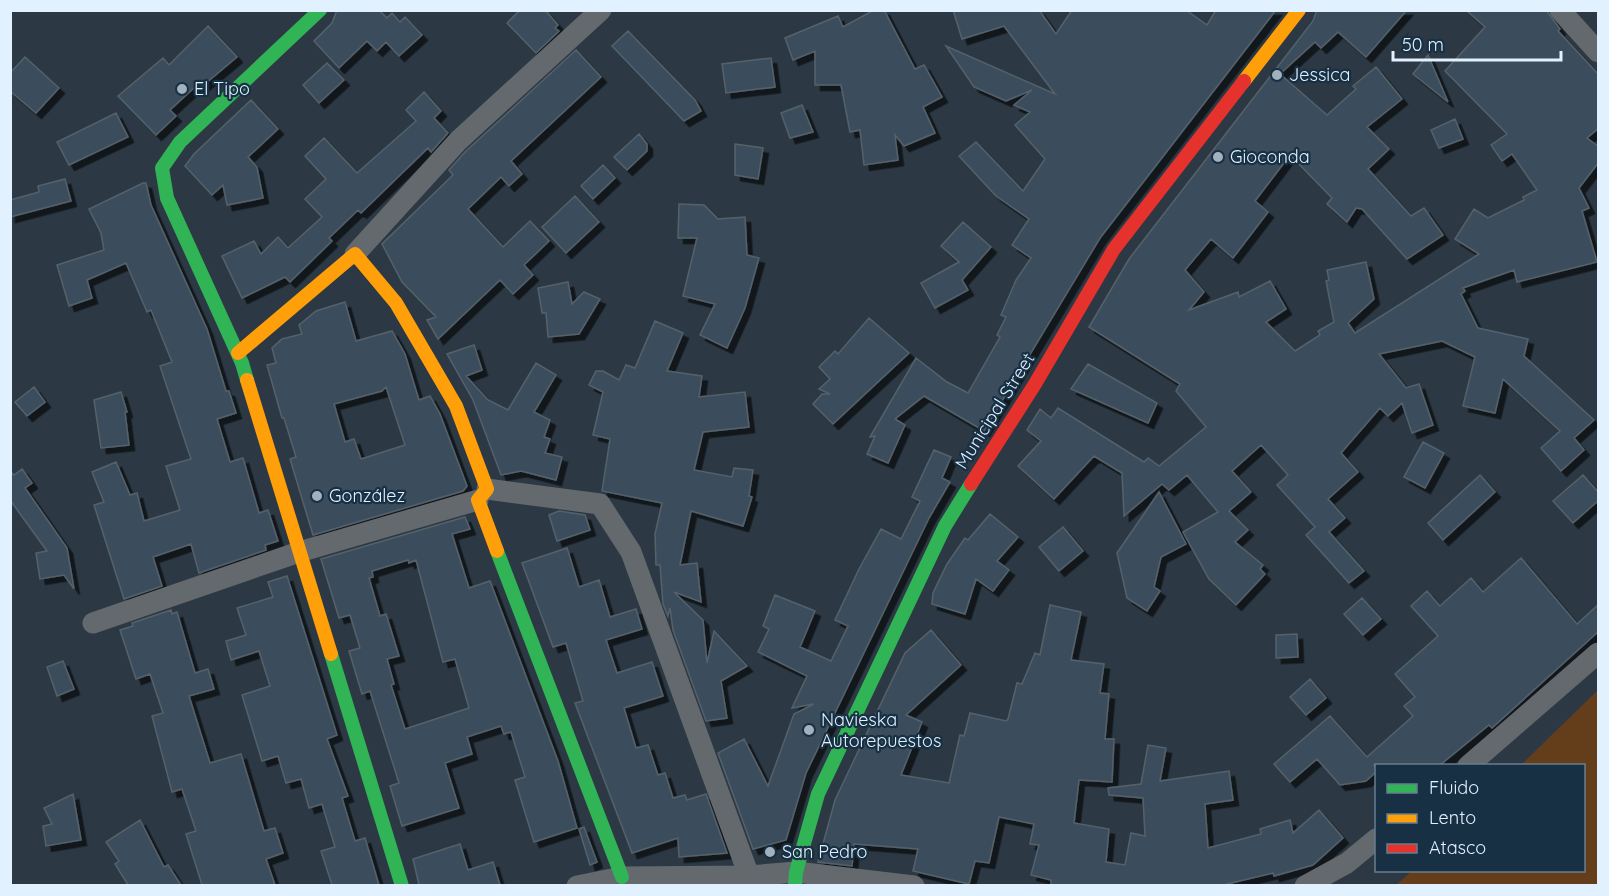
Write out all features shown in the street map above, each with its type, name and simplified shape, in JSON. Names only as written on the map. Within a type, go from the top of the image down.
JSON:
[{"type":"street","points":[[320,10],[180,142],[162,168],[167,198],[238,353],[402,885]]},
{"type":"street","points":[[238,353],[355,254],[458,141],[601,10]]},
{"type":"street","name":"Municipal Street","points":[[795,879],[818,794],[945,526],[1035,384],[1114,249],[1299,10]]},
{"type":"street","points":[[1560,10],[1599,52]]},
{"type":"street","points":[[355,254],[396,303],[456,406],[483,494],[622,877]]},
{"type":"street","points":[[93,623],[299,552],[483,494],[600,504],[631,552],[749,876]]},
{"type":"street","points":[[1469,764],[1599,653]]},
{"type":"street","points":[[1305,885],[1347,863],[1375,841]]},
{"type":"street","points":[[577,885],[622,877],[749,876],[914,885]]},
{"type":"shaded area","points":[[1598,690],[1598,885],[1396,885],[1411,872],[1585,872],[1585,764],[1522,764]]},
{"type":"building","points":[[337,10],[379,10],[387,18],[392,13],[400,22],[405,17],[422,35],[399,56],[386,42],[377,51],[367,41],[339,68],[314,41],[332,23]]},
{"type":"building","points":[[520,10],[545,10],[558,25],[555,28],[559,31],[536,53],[507,23]]},
{"type":"building","points":[[874,10],[884,10],[915,69],[924,65],[942,97],[923,107],[935,133],[904,146],[895,135],[898,160],[864,165],[860,130],[850,132],[841,85],[815,85],[815,51],[793,60],[785,38],[838,16],[843,27]]},
{"type":"building","points":[[953,10],[1039,10],[1056,34],[1072,10],[1186,10],[1207,25],[1216,10],[1276,10],[1100,238],[984,431],[924,396],[895,419],[905,425],[888,463],[867,454],[875,436],[870,437],[916,358],[947,382],[968,393],[1000,337],[997,335],[1006,317],[1001,315],[1016,280],[1031,258],[1012,245],[1029,219],[996,196],[959,156],[976,142],[1023,191],[1045,159],[1015,125],[1030,112],[1014,105],[1032,90],[1006,101],[974,87],[946,46],[1055,94],[1004,26],[962,39]]},
{"type":"building","points":[[1317,10],[1407,10],[1366,57],[1338,32],[1321,48],[1315,42],[1280,74],[1327,115],[1356,89],[1353,86],[1376,67],[1402,99],[1367,127],[1389,149],[1368,169],[1411,216],[1424,208],[1443,235],[1407,259],[1362,209],[1356,208],[1347,222],[1327,204],[1332,198],[1290,155],[1255,201],[1268,212],[1233,258],[1211,239],[1185,270],[1204,292],[1189,310],[1238,292],[1239,297],[1270,281],[1286,309],[1266,322],[1295,351],[1320,335],[1318,331],[1334,322],[1326,281],[1329,280],[1327,270],[1366,262],[1374,299],[1348,323],[1355,333],[1479,254],[1455,239],[1474,209],[1488,218],[1524,200],[1523,197],[1537,190],[1512,154],[1502,161],[1491,145],[1507,134],[1445,71],[1485,27],[1466,10],[1546,10],[1560,29],[1558,31],[1599,75],[1599,128],[1587,138],[1599,147],[1599,162],[1579,188],[1589,208],[1582,211],[1597,262],[1517,282],[1514,270],[1463,288],[1465,291],[1461,294],[1478,328],[1528,339],[1524,356],[1594,420],[1574,438],[1584,450],[1561,471],[1541,448],[1560,431],[1503,379],[1495,413],[1463,406],[1475,357],[1442,341],[1379,354],[1406,388],[1419,384],[1433,425],[1412,433],[1402,403],[1388,416],[1380,408],[1341,453],[1358,472],[1328,499],[1345,518],[1329,532],[1364,571],[1349,583],[1306,535],[1315,527],[1277,485],[1288,475],[1261,445],[1232,471],[1251,492],[1229,511],[1248,530],[1235,542],[1263,565],[1260,569],[1265,574],[1236,605],[1209,579],[1183,532],[1218,512],[1187,475],[1169,490],[1162,484],[1124,516],[1122,473],[1094,456],[1054,499],[1018,466],[1041,441],[1027,430],[1040,409],[1051,418],[1058,408],[1144,462],[1148,458],[1159,466],[1206,427],[1176,391],[1180,384],[1089,327],[1129,259],[1313,21]]},
{"type":"building","points":[[208,26],[237,57],[199,89],[196,86],[170,110],[176,116],[156,135],[118,96],[163,58],[169,65]]},
{"type":"building","points":[[628,31],[695,100],[701,111],[684,121],[612,46]]},
{"type":"building","points":[[576,50],[601,77],[511,161],[522,174],[509,186],[501,177],[468,209],[503,247],[530,221],[549,241],[524,265],[533,275],[513,294],[500,280],[438,339],[427,320],[436,317],[402,282],[382,244],[453,175],[449,170],[465,152]]},
{"type":"building","points":[[1428,55],[1448,102],[1413,74]]},
{"type":"building","points":[[25,57],[59,88],[36,113],[10,91],[10,73]]},
{"type":"building","points":[[771,58],[775,87],[726,93],[722,64]]},
{"type":"building","points":[[327,63],[344,80],[319,103],[303,85]]},
{"type":"building","points":[[424,92],[441,111],[434,118],[448,133],[431,152],[428,148],[361,213],[358,210],[329,238],[332,241],[290,282],[285,277],[242,298],[222,256],[254,241],[261,254],[278,237],[288,248],[322,217],[305,199],[326,179],[305,156],[324,138],[357,173],[416,121],[406,110]]},
{"type":"building","points":[[251,100],[278,129],[248,157],[257,167],[263,198],[227,205],[223,185],[212,195],[185,166],[194,154]]},
{"type":"building","points":[[802,105],[813,132],[790,138],[781,113]]},
{"type":"building","points":[[116,113],[128,137],[69,165],[57,142]]},
{"type":"building","points":[[1455,119],[1463,139],[1439,148],[1431,130]]},
{"type":"building","points":[[639,134],[647,144],[647,151],[627,170],[614,157]]},
{"type":"building","points":[[735,144],[763,148],[758,179],[735,175]]},
{"type":"building","points":[[603,165],[615,178],[593,199],[581,186]]},
{"type":"building","points":[[65,179],[71,201],[10,217],[10,200],[39,192],[38,186]]},
{"type":"building","points":[[146,183],[151,205],[207,329],[226,391],[229,391],[236,413],[217,419],[230,462],[243,458],[259,513],[268,510],[278,541],[265,545],[266,550],[199,573],[191,544],[153,557],[162,586],[124,599],[94,505],[104,502],[92,472],[116,462],[130,495],[137,493],[144,521],[180,510],[166,466],[191,459],[160,366],[172,362],[151,310],[147,312],[126,263],[87,280],[92,298],[69,306],[57,265],[104,250],[101,233],[89,209]]},
{"type":"building","points":[[575,196],[599,222],[566,253],[542,227]]},
{"type":"building","points":[[679,204],[704,205],[718,219],[745,217],[747,255],[759,258],[745,308],[727,348],[700,335],[715,304],[683,296],[697,238],[678,238]]},
{"type":"building","points":[[963,222],[991,247],[962,280],[968,290],[935,308],[921,283],[959,262],[941,246]]},
{"type":"building","points":[[568,282],[572,304],[584,292],[600,299],[579,334],[548,337],[546,313],[542,313],[538,288]]},
{"type":"building","points":[[345,302],[356,341],[392,331],[405,354],[419,400],[430,396],[440,414],[467,486],[463,491],[313,535],[290,459],[296,457],[267,365],[276,363],[272,348],[282,339],[302,334],[299,325],[316,311]],"holes":[[[386,387],[405,445],[361,459],[354,439],[345,442],[334,404],[382,391]]]},
{"type":"building","points":[[869,318],[909,353],[833,424],[813,404],[822,394],[830,394],[819,389],[830,379],[819,367],[835,351],[838,354]]},
{"type":"building","points":[[655,321],[683,333],[667,371],[702,376],[699,397],[745,392],[749,427],[703,432],[694,470],[732,477],[734,468],[753,470],[749,496],[752,497],[743,526],[691,511],[680,565],[697,563],[701,602],[674,592],[703,620],[707,663],[714,631],[747,666],[721,681],[727,718],[706,721],[673,630],[670,608],[668,616],[663,604],[660,565],[656,565],[655,534],[662,503],[602,491],[610,439],[593,435],[603,392],[589,385],[596,371],[603,371],[619,380],[626,365],[635,368]]},
{"type":"building","points":[[474,345],[482,370],[466,376],[488,400],[508,410],[536,363],[556,375],[534,412],[550,420],[544,437],[550,439],[545,453],[562,457],[556,480],[521,471],[501,475],[473,400],[447,354]]},
{"type":"building","points":[[1088,364],[1157,403],[1148,423],[1071,389]]},
{"type":"building","points":[[34,387],[45,402],[27,416],[15,402]]},
{"type":"building","points":[[121,392],[127,412],[125,412],[129,445],[101,448],[94,400]]},
{"type":"building","points":[[1423,442],[1444,453],[1425,488],[1404,477]]},
{"type":"building","points":[[934,450],[951,457],[942,478],[950,482],[929,518],[806,773],[786,840],[753,849],[718,753],[744,739],[768,786],[794,714],[814,704],[792,708],[807,676],[758,652],[769,629],[763,626],[775,595],[815,611],[800,647],[831,661],[848,626],[835,620],[859,569],[881,529],[901,539],[920,501],[912,497]]},
{"type":"building","points":[[22,469],[32,483],[25,488],[67,548],[74,589],[64,575],[40,579],[36,553],[47,551],[10,500],[10,471],[14,475]]},
{"type":"building","points":[[1480,475],[1495,492],[1443,540],[1428,523]]},
{"type":"building","points":[[1583,475],[1599,493],[1599,500],[1573,523],[1553,501]]},
{"type":"building","points":[[1159,492],[1186,544],[1161,557],[1154,587],[1160,591],[1147,611],[1127,598],[1117,553]]},
{"type":"building","points":[[559,511],[585,515],[590,530],[557,541],[549,515]]},
{"type":"building","points":[[990,514],[1018,537],[997,561],[1009,570],[993,591],[976,579],[965,614],[932,604],[933,593],[947,564],[965,538],[968,540]]},
{"type":"building","points":[[465,517],[470,529],[452,534],[469,588],[490,581],[558,761],[577,828],[534,842],[515,780],[525,777],[511,732],[504,734],[501,726],[467,737],[472,754],[445,763],[459,808],[402,826],[390,786],[399,783],[370,691],[362,694],[349,651],[360,648],[350,615],[339,618],[321,559]],"holes":[[[408,560],[409,563],[416,560],[443,662],[455,659],[469,708],[405,729],[391,685],[394,684],[387,659],[399,656],[386,614],[380,616],[369,578],[373,577],[372,571]]]},
{"type":"building","points":[[1063,527],[1083,551],[1059,571],[1039,547]]},
{"type":"building","points":[[567,548],[579,587],[599,580],[610,617],[636,609],[642,629],[606,640],[617,673],[652,662],[663,696],[624,708],[636,748],[648,745],[658,775],[665,773],[673,798],[685,795],[687,800],[706,794],[727,853],[679,857],[678,838],[632,853],[575,703],[583,701],[566,643],[553,647],[522,563]]},
{"type":"building","points":[[1521,558],[1577,624],[1599,604],[1599,631],[1492,728],[1489,725],[1441,764],[1375,764],[1375,773],[1366,781],[1340,785],[1317,759],[1290,782],[1274,764],[1330,716],[1367,757],[1413,716],[1404,706],[1415,697],[1395,674],[1438,636],[1411,606],[1427,591],[1440,606],[1471,578],[1483,592]]},
{"type":"building","points":[[287,576],[337,735],[327,739],[348,796],[342,798],[355,841],[365,838],[379,885],[332,885],[321,851],[335,847],[322,804],[309,808],[301,779],[286,783],[278,756],[262,761],[242,695],[270,686],[259,651],[231,660],[226,641],[246,635],[237,608],[273,597],[268,582]]},
{"type":"building","points":[[1362,598],[1381,619],[1363,635],[1344,614]]},
{"type":"building","points":[[1050,605],[1081,612],[1071,660],[1104,664],[1100,693],[1109,694],[1105,739],[1114,739],[1112,782],[1079,780],[1074,823],[1109,829],[1106,862],[1125,865],[1131,833],[1145,836],[1143,798],[1109,795],[1108,788],[1141,784],[1148,745],[1166,748],[1160,781],[1229,771],[1233,800],[1205,804],[1208,848],[1261,834],[1260,829],[1290,820],[1293,833],[1319,810],[1343,838],[1313,865],[1274,876],[1273,873],[1223,885],[1051,885],[1051,880],[1031,875],[1039,845],[1030,844],[1034,824],[999,817],[989,863],[975,861],[969,884],[913,871],[918,849],[854,844],[852,866],[818,862],[835,800],[905,653],[931,630],[961,665],[906,715],[922,722],[901,775],[949,783],[960,735],[964,736],[970,713],[1006,721],[1008,719],[1017,683],[1022,684],[1035,653],[1040,655]]},
{"type":"building","points":[[171,610],[172,614],[177,612],[195,673],[208,669],[214,689],[189,696],[210,763],[241,754],[264,831],[275,828],[283,853],[266,859],[275,885],[202,885],[186,834],[196,831],[182,789],[172,792],[152,716],[163,713],[150,674],[136,679],[120,630],[133,626],[132,623]]},
{"type":"building","points":[[1297,634],[1298,657],[1276,658],[1276,635]]},
{"type":"building","points":[[63,661],[74,689],[57,696],[47,667]]},
{"type":"building","points":[[1310,679],[1326,698],[1306,715],[1290,697]]},
{"type":"building","points":[[73,794],[81,840],[46,846],[43,826],[52,824],[44,808]]},
{"type":"building","points":[[140,820],[164,867],[168,865],[181,885],[128,885],[115,864],[119,861],[106,842]]},
{"type":"building","points":[[584,827],[597,862],[590,865],[579,829]]},
{"type":"building","points":[[460,844],[468,870],[493,862],[500,885],[419,885],[413,859]]},
{"type":"traffic: fast","points":[[247,380],[242,363],[167,198],[162,168],[180,142],[320,10]]},
{"type":"traffic: fast","points":[[795,886],[796,872],[818,794],[945,526],[971,484]]},
{"type":"traffic: fast","points":[[497,551],[622,877]]},
{"type":"traffic: fast","points":[[331,654],[402,886]]},
{"type":"traffic: slow","points":[[1244,81],[1299,10]]},
{"type":"traffic: slow","points":[[238,353],[355,254],[396,303],[456,406],[487,489],[478,500],[497,551]]},
{"type":"traffic: slow","points":[[247,380],[331,654]]},
{"type":"traffic: jam","points":[[971,484],[1035,384],[1114,249],[1244,81]]},
{"type":"place","name":"Jessica","points":[[1277,75]]},
{"type":"place","name":"El Tipo","points":[[182,89]]},
{"type":"place","name":"Gioconda","points":[[1218,157]]},
{"type":"place","name":"González","points":[[317,496]]},
{"type":"place","name":"Navieska Autorepuestos","points":[[809,730]]},
{"type":"place","name":"San Pedro","points":[[770,852]]}]
